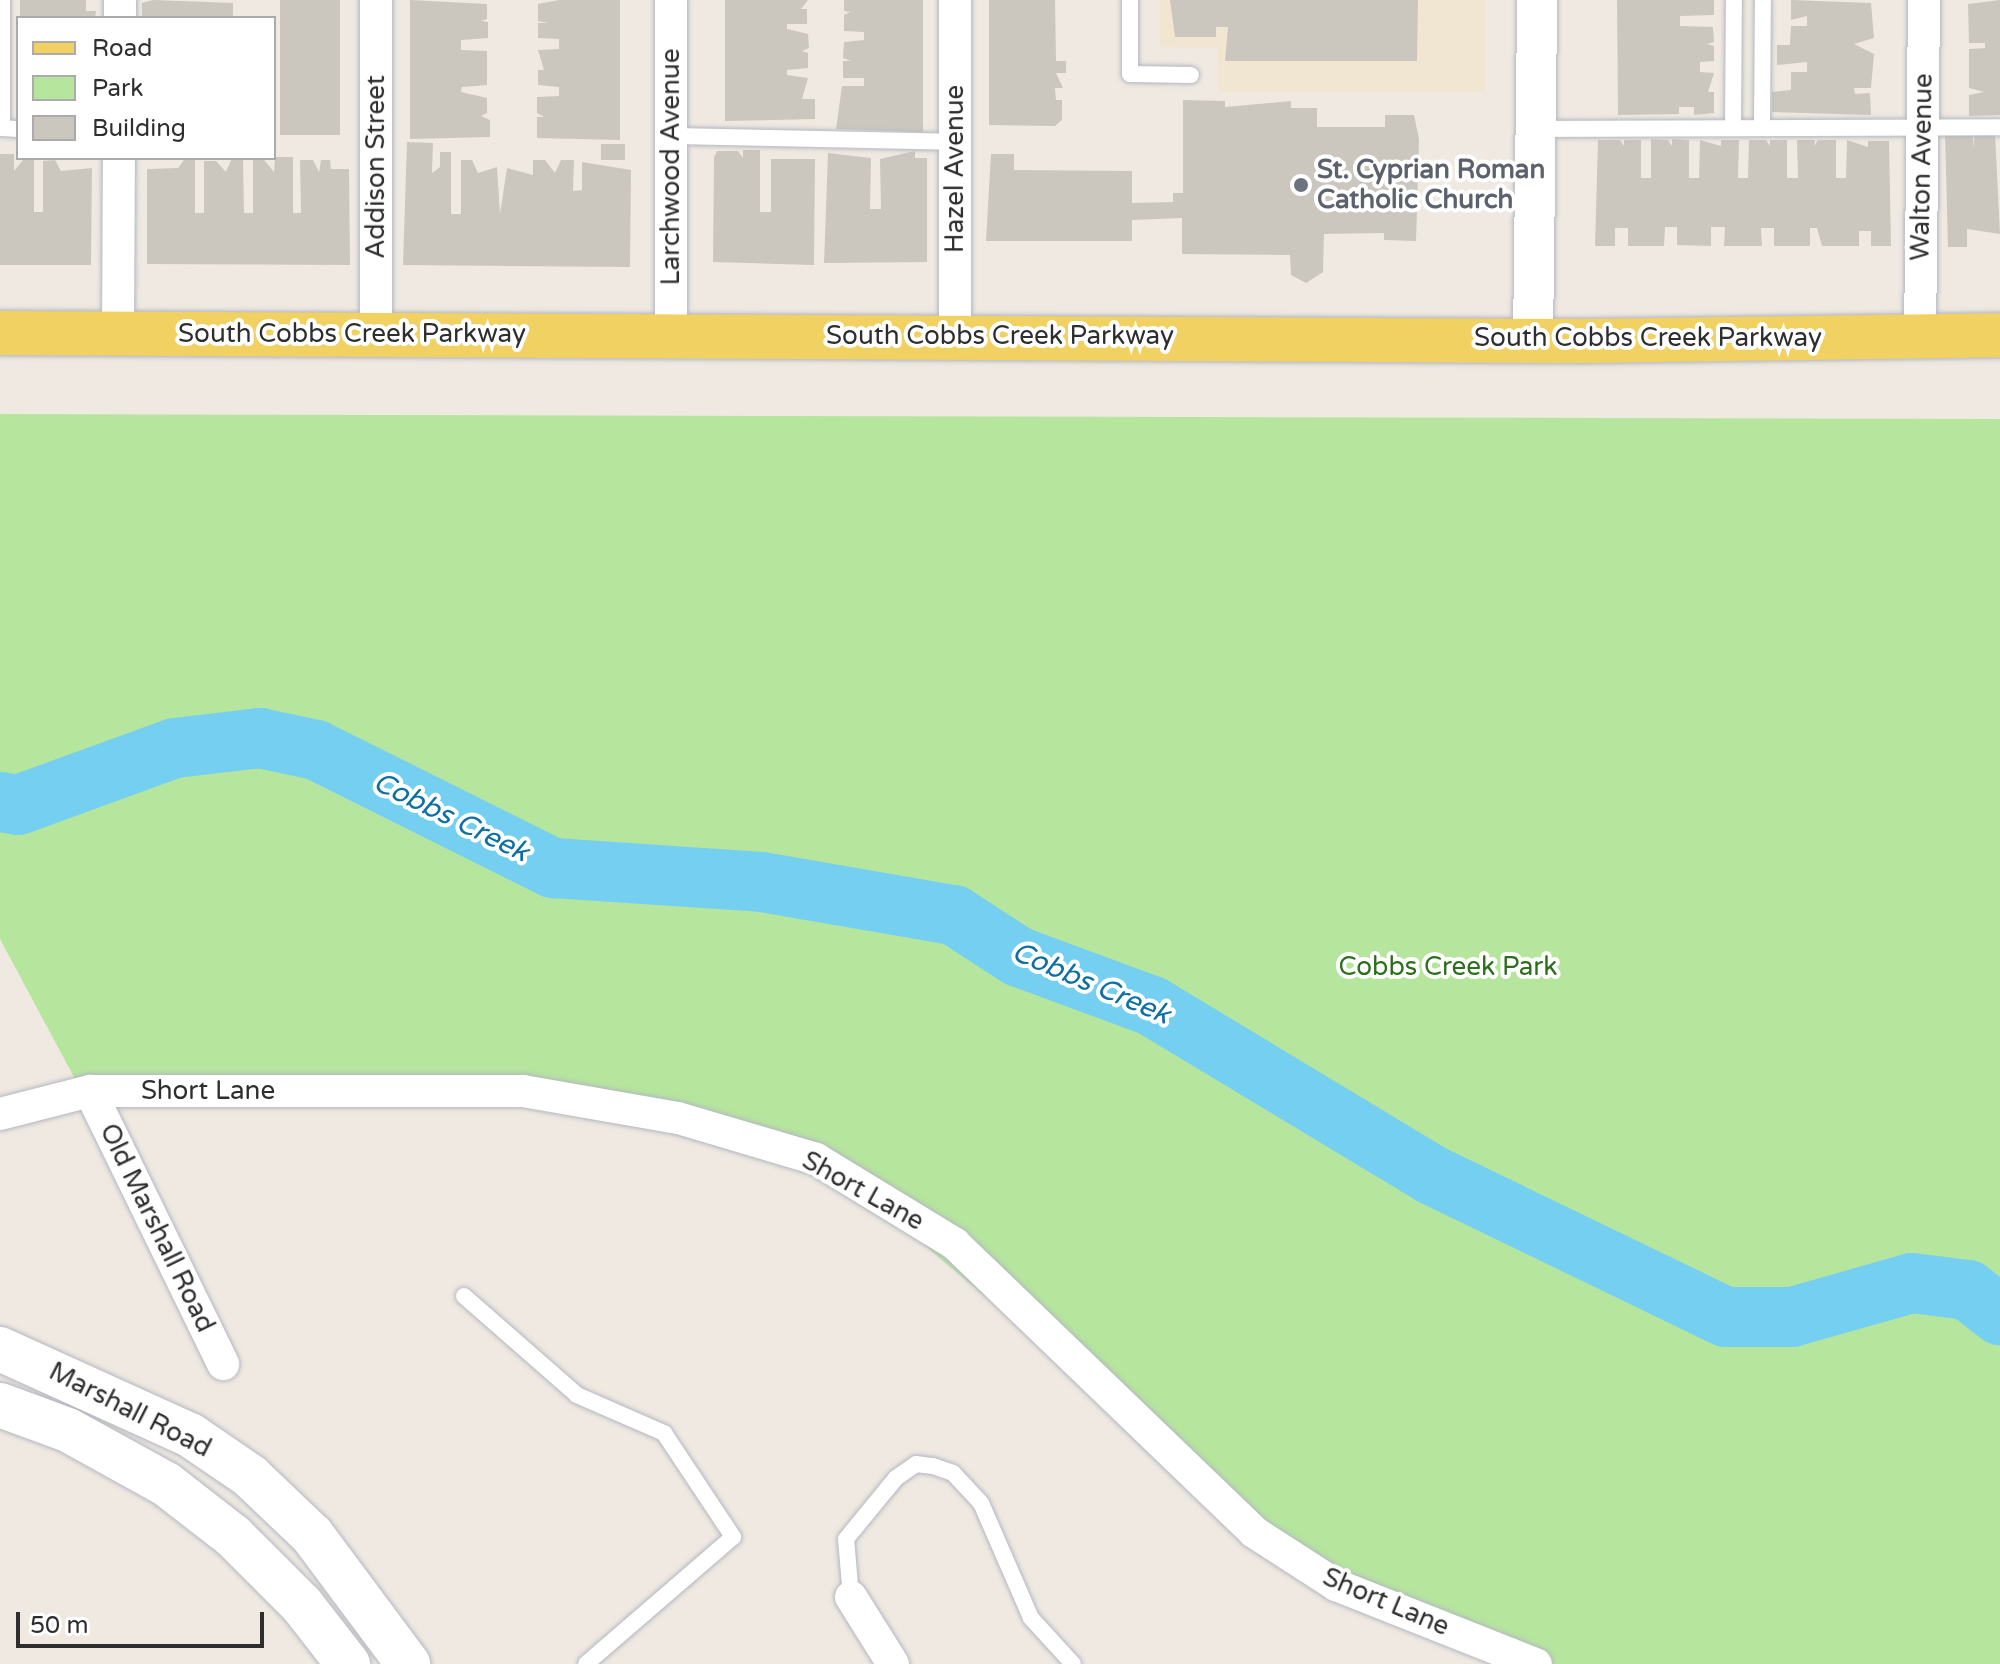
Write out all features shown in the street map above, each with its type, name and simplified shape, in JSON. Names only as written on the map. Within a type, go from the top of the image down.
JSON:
[{"type":"main road","name":"South Cobbs Creek Parkway","points":[[0,333],[1533,341],[2000,335]]},
{"type":"main road","name":"Marshall Road","points":[[0,1349],[190,1435],[250,1476],[312,1535],[408,1664]]},
{"type":"main road","name":"Marshall Road","points":[[0,1405],[68,1430],[166,1484],[233,1536],[302,1605],[348,1664]]},
{"type":"main road","points":[[302,1605],[328,1664]]},
{"type":"street","name":"Addison Street","points":[[376,0],[376,334]]},
{"type":"street","name":"Larchwood Avenue","points":[[671,0],[671,335]]},
{"type":"street","name":"Hazel Avenue","points":[[955,0],[955,337]]},
{"type":"street","points":[[1533,341],[1537,0]]},
{"type":"street","name":"Walton Avenue","points":[[1920,335],[1924,0]]},
{"type":"street","points":[[118,334],[119,160]]},
{"type":"street","name":"Short Lane","points":[[0,1114],[90,1091],[523,1091],[678,1118],[816,1159],[955,1244],[1254,1532],[1336,1585],[1536,1664]]},
{"type":"street","name":"Old Marshall Road","points":[[90,1091],[223,1364]]},
{"type":"street","points":[[851,1597],[893,1664]]},
{"type":"lane","points":[[2,0],[2,128],[16,129]]},
{"type":"lane","points":[[1130,0],[1130,74],[1191,75]]},
{"type":"lane","points":[[1733,128],[1734,0]]},
{"type":"lane","points":[[1762,128],[1763,0]]},
{"type":"lane","points":[[1537,129],[2000,127]]},
{"type":"lane","points":[[671,136],[955,142]]},
{"type":"lane","points":[[464,1296],[577,1395],[664,1433],[733,1537],[586,1664]]},
{"type":"lane","points":[[851,1597],[846,1539],[896,1478],[916,1464],[933,1466],[953,1473],[981,1503],[1031,1618],[1073,1664]]},
{"type":"shaded area","points":[[1160,0],[1486,0],[1486,92],[1218,92],[1217,48],[1160,47]]},
{"type":"green space","name":"Cobbs Creek Park","points":[[0,414],[2000,419],[2000,1664],[1553,1664],[1285,1551],[856,1187],[553,1099],[82,1092],[0,939]]},
{"type":"building","points":[[20,0],[86,0],[86,11],[96,11],[95,16],[20,16]]},
{"type":"building","points":[[153,0],[233,3],[233,16],[142,16],[142,3]]},
{"type":"building","points":[[280,0],[340,0],[340,135],[280,135]]},
{"type":"building","points":[[410,0],[487,4],[487,19],[481,21],[488,22],[488,38],[461,40],[461,50],[487,51],[487,85],[462,87],[461,92],[487,98],[487,113],[481,116],[490,120],[490,137],[410,139]]},
{"type":"building","points":[[559,0],[620,0],[620,140],[537,138],[537,117],[544,117],[537,113],[537,97],[559,96],[559,87],[538,85],[538,70],[544,70],[538,50],[559,49],[559,39],[538,38],[538,23],[548,23],[538,21],[538,4]]},
{"type":"building","points":[[725,0],[808,0],[801,9],[807,9],[807,24],[787,24],[787,29],[808,34],[809,48],[802,51],[808,53],[808,68],[787,70],[787,75],[808,78],[802,99],[815,99],[815,119],[725,121]]},
{"type":"building","points":[[844,0],[923,0],[923,132],[836,129],[842,86],[864,86],[864,78],[843,78],[843,61],[851,61],[843,58],[844,42],[864,40],[864,32],[844,31],[844,15],[850,12],[844,11]]},
{"type":"building","points":[[989,0],[1055,0],[1056,61],[1066,61],[1066,73],[1056,73],[1063,88],[1055,88],[1056,100],[1062,100],[1062,120],[1055,126],[989,125]]},
{"type":"building","points":[[1170,0],[1418,0],[1417,61],[1225,61],[1228,27],[1216,27],[1216,37],[1175,37]]},
{"type":"building","points":[[1617,0],[1714,0],[1714,15],[1680,16],[1680,26],[1713,27],[1714,42],[1707,44],[1714,46],[1714,61],[1700,62],[1700,72],[1714,73],[1708,92],[1714,92],[1714,113],[1694,115],[1694,107],[1679,107],[1679,114],[1618,115]]},
{"type":"building","points":[[1791,0],[1871,3],[1874,38],[1854,44],[1874,54],[1871,88],[1854,88],[1855,94],[1870,93],[1871,115],[1772,112],[1772,92],[1791,90],[1791,72],[1807,72],[1807,62],[1777,65],[1777,45],[1790,45],[1791,26],[1807,26],[1807,16],[1791,20]]},
{"type":"building","points":[[2000,0],[2000,115],[1969,116],[1969,95],[1984,92],[1969,88],[1969,49],[1985,48],[1985,43],[1969,43],[1968,4]]},
{"type":"building","name":"St. Cyprian Roman Catholic Church","points":[[1183,100],[1225,101],[1225,107],[1291,101],[1291,108],[1317,108],[1317,127],[1385,127],[1385,115],[1414,115],[1419,139],[1416,241],[1384,240],[1384,233],[1324,234],[1323,272],[1306,283],[1291,275],[1290,255],[1182,254],[1182,218],[1132,220],[1132,241],[986,241],[991,154],[1014,154],[1014,170],[1132,171],[1132,203],[1173,202],[1173,193],[1183,193]]},
{"type":"building","points":[[1973,131],[1973,148],[1975,133],[1995,133],[2000,234],[1967,229],[1967,247],[1948,247],[1945,133]]},
{"type":"building","points":[[1651,139],[1668,140],[1672,146],[1672,139],[1689,140],[1689,178],[1699,178],[1700,140],[1721,146],[1721,140],[1739,140],[1738,178],[1748,178],[1749,140],[1766,140],[1770,146],[1770,140],[1787,140],[1787,178],[1798,178],[1797,140],[1815,140],[1814,146],[1818,140],[1836,140],[1836,178],[1846,178],[1847,140],[1868,147],[1868,141],[1889,141],[1891,246],[1871,246],[1871,231],[1859,231],[1859,246],[1822,246],[1817,228],[1810,228],[1810,246],[1774,246],[1774,228],[1761,228],[1762,246],[1724,246],[1725,227],[1711,227],[1711,246],[1677,245],[1677,227],[1665,227],[1664,246],[1628,246],[1628,228],[1615,228],[1615,246],[1595,246],[1598,140],[1620,140],[1624,146],[1624,140],[1641,140],[1641,178],[1651,178]]},
{"type":"building","points":[[407,142],[433,143],[432,173],[440,167],[440,152],[451,152],[451,214],[461,214],[461,160],[472,160],[478,173],[497,167],[500,214],[507,168],[533,175],[533,160],[545,160],[555,173],[561,160],[574,160],[573,191],[582,190],[582,162],[631,170],[630,267],[403,265]]},
{"type":"building","points":[[601,144],[625,144],[625,160],[601,160]]},
{"type":"building","points":[[743,150],[760,150],[760,212],[771,212],[771,159],[815,159],[814,265],[713,262],[714,157],[717,151],[738,151],[743,158]]},
{"type":"building","points":[[915,151],[915,158],[927,158],[927,262],[824,263],[828,153],[871,158],[870,209],[881,209],[880,159]]},
{"type":"building","points":[[0,154],[14,154],[14,171],[23,160],[34,160],[34,212],[43,212],[43,161],[55,160],[61,171],[92,168],[91,265],[0,265]]},
{"type":"building","points":[[276,157],[293,157],[293,213],[301,213],[300,160],[313,160],[319,172],[321,160],[330,160],[331,169],[349,169],[350,265],[147,264],[147,169],[178,168],[184,160],[195,160],[195,213],[204,213],[204,161],[216,161],[226,172],[231,160],[243,160],[244,213],[253,213],[253,160],[264,160],[274,172]]},
{"type":"waterway","name":"Cobbs Creek","points":[[0,802],[18,805],[175,748],[260,738],[316,750],[553,868],[762,882],[954,915],[1019,957],[1152,1006],[1432,1175],[1726,1317],[1792,1317],[1912,1283],[1968,1290],[2000,1315]]},
{"type":"place","name":"St. Cyprian Roman Catholic Church","points":[[1301,185]]}]
